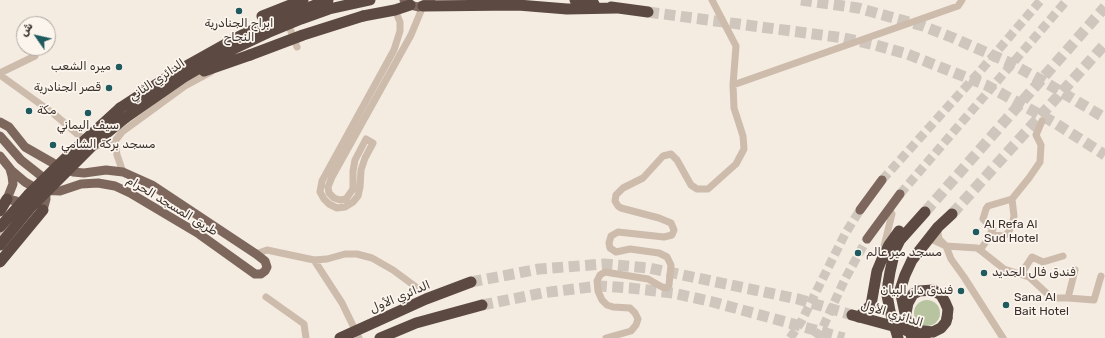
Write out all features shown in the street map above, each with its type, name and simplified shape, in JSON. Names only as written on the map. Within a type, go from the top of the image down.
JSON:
[{"type":"highway","points":[[264,25],[303,0]]},
{"type":"highway","name":"الدائري الثاني","points":[[0,227],[28,195],[74,150],[216,42],[328,0]]},
{"type":"highway","name":"الدائري الثاني","points":[[0,245],[12,228],[31,207],[123,113],[229,51],[264,25],[301,19],[329,9],[370,0]]},
{"type":"highway","points":[[575,0],[648,12]]},
{"type":"highway","points":[[184,77],[223,65],[303,35],[363,16],[395,10],[407,2]]},
{"type":"highway","points":[[427,3],[518,5],[567,9],[618,8]]},
{"type":"highway","points":[[0,262],[13,244],[43,210]]},
{"type":"highway","points":[[882,259],[889,245],[913,216],[925,212],[900,240],[896,250],[888,284],[890,311],[899,333],[933,332],[941,328],[946,322],[947,318],[948,309],[941,295],[933,290],[919,291],[913,294],[908,303],[906,318]]},
{"type":"highway","points":[[912,338],[900,290],[912,260],[929,238],[952,214]]},
{"type":"highway","name":"الدائري الأول","points":[[882,259],[877,274],[871,305],[856,316],[899,333],[925,338]]},
{"type":"highway","name":"الدائري الأول","points":[[340,338],[426,299],[471,282]]},
{"type":"highway","points":[[380,338],[416,323],[482,305]]},
{"type":"main road","points":[[407,2],[414,6],[427,3]]},
{"type":"main road","name":"طريق المسجد الحرام","points":[[0,122],[9,127],[25,147],[53,163],[73,172],[84,173],[106,170],[123,172],[152,185],[256,254],[265,261],[265,271],[261,274],[256,274],[199,234],[130,193],[115,186],[98,183],[81,184],[60,191],[39,190],[25,182],[9,168],[0,156]]},
{"type":"main road","points":[[0,136],[21,160],[40,175],[45,184],[46,199],[43,210]]},
{"type":"main road","points":[[9,168],[20,168],[21,160]]},
{"type":"main road","points":[[2,202],[12,184],[12,176],[9,168]]},
{"type":"main road","points":[[860,210],[882,180]]},
{"type":"main road","points":[[43,210],[60,191]]},
{"type":"main road","points":[[867,239],[900,194]]},
{"type":"main road","points":[[2,202],[16,201],[24,206],[29,214],[31,225]]},
{"type":"street","points":[[606,338],[631,331],[636,325],[638,319],[630,308],[613,307],[607,305],[602,300],[598,291],[597,281],[600,275],[605,272],[648,279],[662,287],[667,288],[669,285],[671,266],[667,257],[659,253],[630,249],[616,252],[610,248],[608,243],[611,236],[618,232],[664,237],[672,235],[674,230],[672,223],[621,208],[615,201],[616,195],[623,188],[643,178],[663,156],[671,154],[677,160],[691,185],[697,189],[708,189],[736,164],[744,149],[743,136],[734,108],[733,85],[736,46],[712,0]]},
{"type":"street","points":[[733,85],[958,6],[962,0]]},
{"type":"street","points":[[280,1],[297,47]]},
{"type":"street","points":[[395,10],[400,22],[400,31],[394,50],[322,181],[320,192],[329,204],[337,208],[345,207],[353,202],[358,196],[362,170],[370,141],[355,160],[353,188],[346,198],[340,200],[334,198],[329,193],[328,187],[332,177],[427,3]]},
{"type":"street","points":[[35,56],[0,74],[54,114],[89,144],[96,146],[115,141],[122,132],[185,86],[223,65]]},
{"type":"street","points":[[988,239],[992,228],[983,219],[988,206],[1012,199],[1040,162],[1041,145],[1036,135],[1042,121]]},
{"type":"street","points":[[115,141],[117,155],[123,172]]},
{"type":"street","points":[[980,250],[992,235],[1004,236],[1008,233],[1014,216],[1012,199]]},
{"type":"street","points":[[0,236],[24,206]]},
{"type":"street","points":[[882,259],[883,248],[892,214],[889,209]]},
{"type":"street","points":[[938,228],[939,239],[946,246],[951,259],[964,276],[1003,338]]},
{"type":"street","points":[[929,238],[936,243],[946,246],[977,248],[1004,268],[1029,277],[1052,298],[1094,300],[1101,276]]},
{"type":"street","points":[[256,254],[267,250],[314,260],[327,259],[346,254],[356,254],[372,258],[393,270],[416,287]]},
{"type":"street","points":[[1021,274],[1032,257],[1043,262],[1063,256]]},
{"type":"street","points":[[314,260],[342,303],[359,338]]},
{"type":"street","points":[[1068,298],[1075,270]]},
{"type":"street","points":[[266,297],[304,324],[306,338]]},
{"type":"green space","points":[[927,300],[936,304],[940,313],[936,322],[927,326],[918,322],[914,313],[918,304]]},
{"type":"tunnel","points":[[801,0],[858,8],[923,26],[1008,62],[1105,118]]},
{"type":"tunnel","points":[[882,180],[981,70],[1041,0]]},
{"type":"tunnel","points":[[900,194],[1067,0]]},
{"type":"tunnel","points":[[925,212],[1105,7]]},
{"type":"tunnel","points":[[648,12],[844,38],[907,54],[986,85],[1055,123],[1105,155]]},
{"type":"tunnel","points":[[952,214],[1105,44]]},
{"type":"tunnel","points":[[790,338],[801,322],[845,234],[860,210]]},
{"type":"tunnel","points":[[816,338],[822,329],[845,279],[867,239]]},
{"type":"tunnel","points":[[471,282],[539,269],[604,264],[649,268],[798,299],[852,315]]},
{"type":"tunnel","points":[[482,305],[542,293],[599,286],[630,288],[673,293],[713,302],[844,338]]},
{"type":"place","name":"ابراج الجنادرية النجاح","points":[[239,11]]},
{"type":"place","name":"ميره الشعب","points":[[119,67]]},
{"type":"place","name":"قصر الجنادرية","points":[[109,88]]},
{"type":"place","name":"مكة","points":[[29,111]]},
{"type":"place","name":"سيف اليماني","points":[[88,113]]},
{"type":"place","name":"مسجد بركة الشامي","points":[[53,145]]},
{"type":"place","name":"Al Refa Al Sud Hotel","points":[[976,232]]},
{"type":"place","name":"مسجد مير عالم","points":[[858,253]]},
{"type":"place","name":"فندق فال الجديد","points":[[984,273]]},
{"type":"place","name":"فندق دار البيان","points":[[961,291]]},
{"type":"place","name":"Sana Al Bait Hotel","points":[[1006,305]]}]
